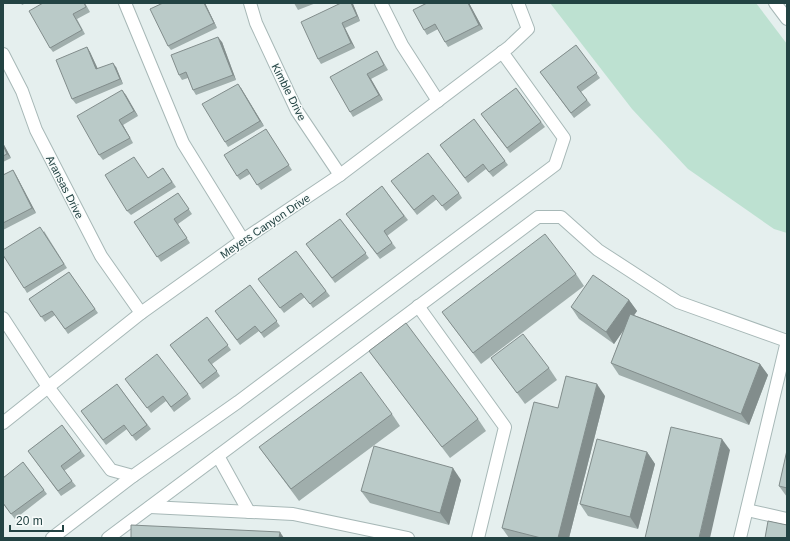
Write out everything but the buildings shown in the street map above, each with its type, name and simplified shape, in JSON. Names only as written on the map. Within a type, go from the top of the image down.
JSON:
[{"type":"street","points":[[125,3],[183,143],[243,240]]},
{"type":"street","name":"Kimble Drive","points":[[250,3],[256,23],[297,111],[340,175]]},
{"type":"street","points":[[381,3],[402,45],[438,101]]},
{"type":"street","name":"Meyers Canyon Drive","points":[[3,423],[141,313],[243,240],[340,175],[502,52],[528,30],[518,3]]},
{"type":"street","points":[[775,3],[787,19]]},
{"type":"street","points":[[52,538],[133,476],[238,402],[555,165],[564,138],[502,52]]},
{"type":"street","name":"Aransas Drive","points":[[3,54],[22,91],[36,130],[101,256],[141,313]]},
{"type":"street","points":[[113,536],[538,217],[561,217],[598,250],[678,302],[787,341],[740,538]]},
{"type":"street","points":[[418,306],[505,427],[478,538]]},
{"type":"street","points":[[3,318],[48,387],[111,470],[133,476]]},
{"type":"street","points":[[218,456],[249,512]]},
{"type":"street","points":[[150,507],[293,514],[408,538]]},
{"type":"street","points":[[746,510],[787,519]]},
{"type":"green space","points":[[550,3],[756,3],[787,44],[787,233],[774,229],[688,169],[632,109]]}]
